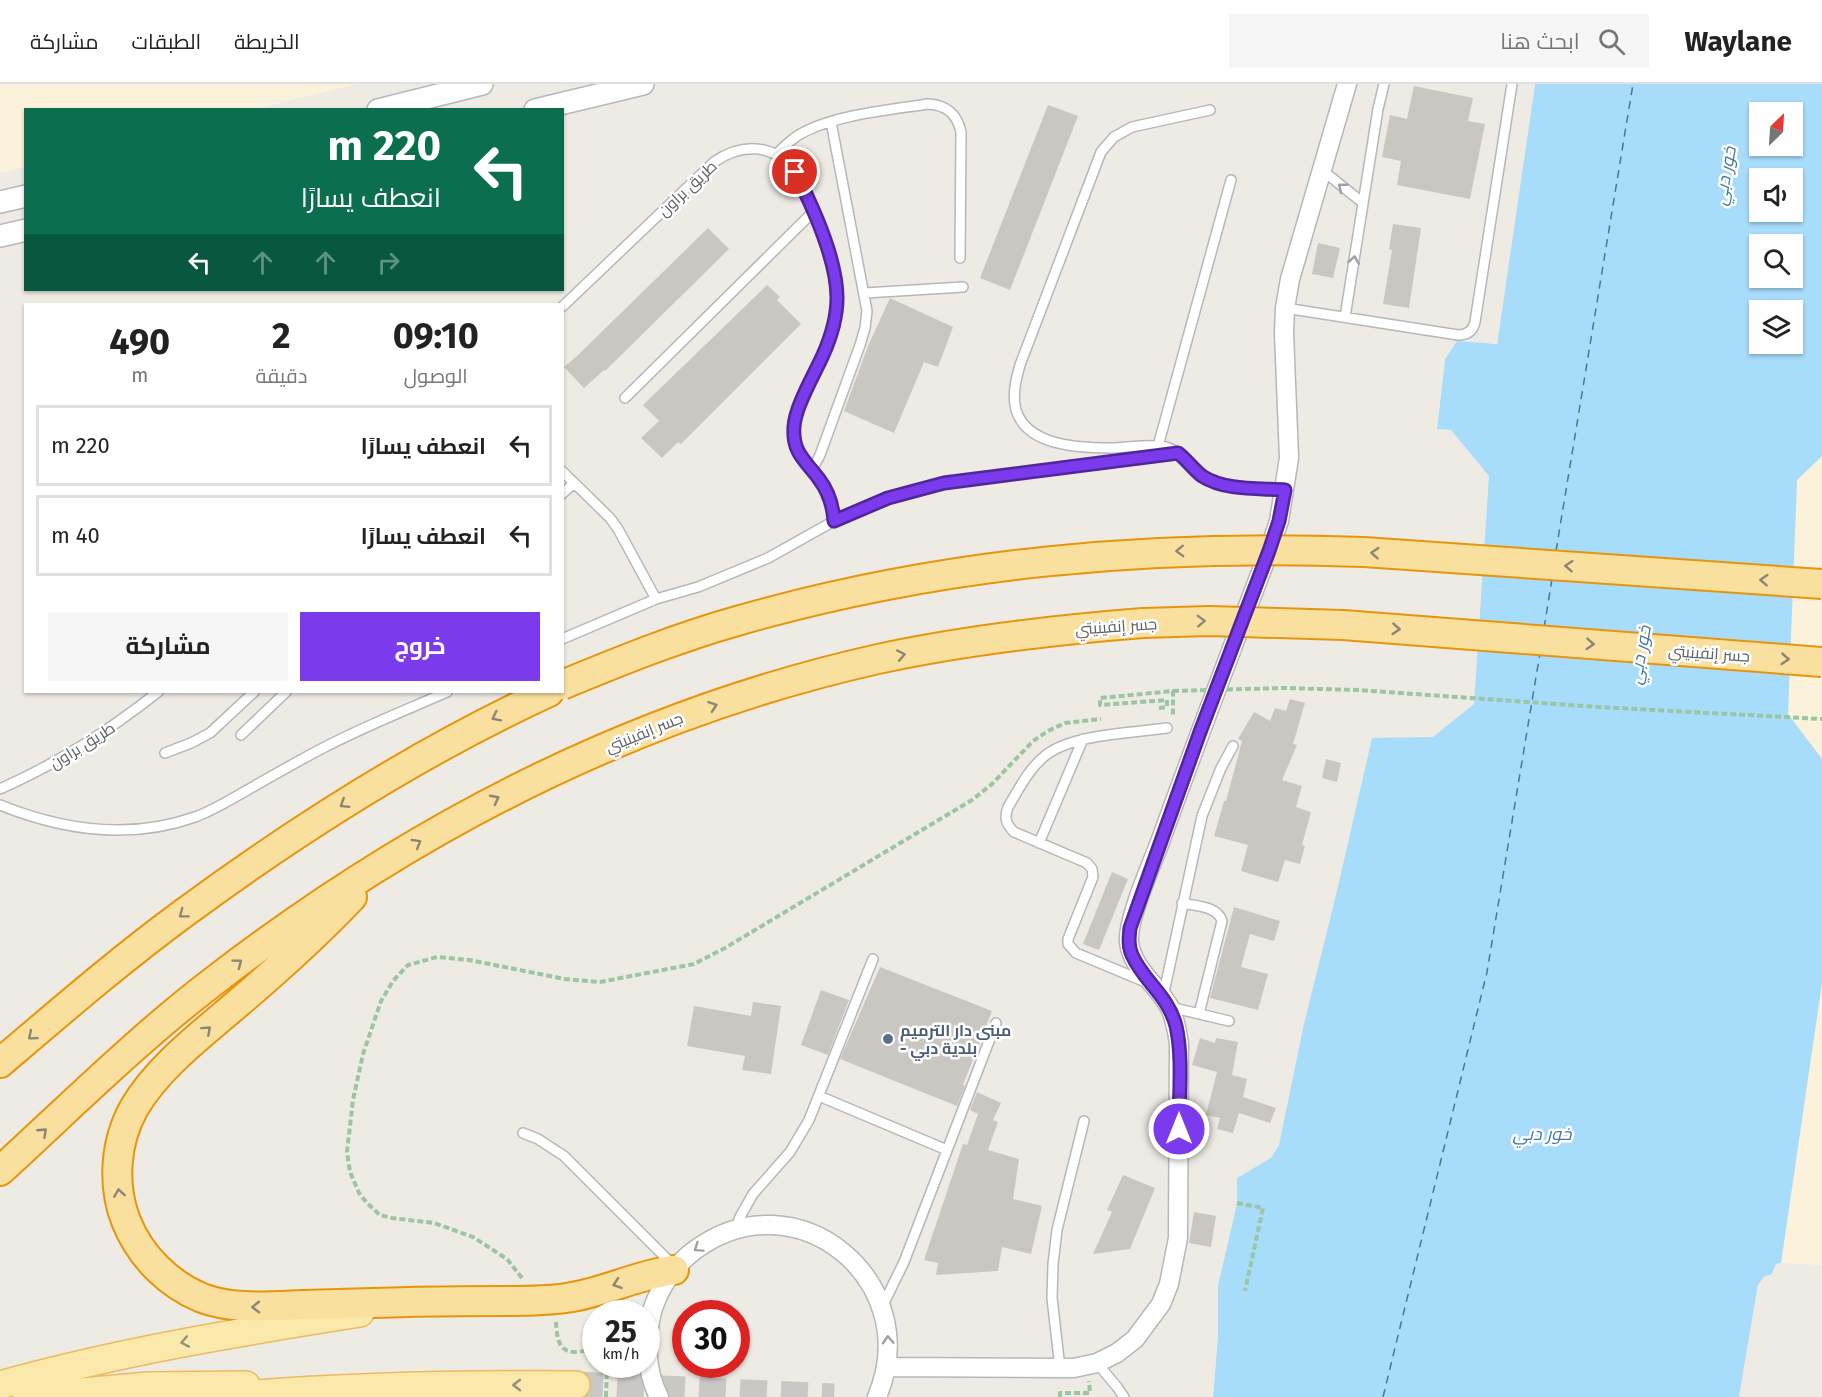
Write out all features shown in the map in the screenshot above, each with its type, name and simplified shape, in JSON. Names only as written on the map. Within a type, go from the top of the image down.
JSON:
[{"type":"highway","points":[[564,684],[677,640],[804,603],[942,575],[1012,564],[1082,557],[1164,551],[1294,549],[1822,584]]},
{"type":"highway","name":"جسر إنفينيتي","points":[[387,861],[503,795],[563,766],[686,715],[771,688],[878,659],[1009,636],[1143,623],[1276,622],[1343,625],[1822,662]]},
{"type":"highway","points":[[0,1063],[182,914],[304,829],[448,742],[547,693]]},
{"type":"highway","points":[[387,861],[304,945],[186,1049],[144,1094],[134,1110],[123,1136],[117,1163],[118,1182],[120,1201],[126,1219],[133,1237],[143,1252],[170,1280],[186,1290],[203,1298],[240,1307],[564,1299],[581,1296],[645,1275],[675,1269]]},
{"type":"highway","points":[[0,1171],[105,1073],[211,983],[316,906],[387,861]]},
{"type":"main road","points":[[0,1385],[101,1359],[182,1342],[365,1312],[408,1302]]},
{"type":"main road","points":[[27,1397],[108,1389],[188,1385],[346,1388]]},
{"type":"main road","points":[[223,1397],[346,1388],[576,1385]]},
{"type":"street","points":[[386,108],[482,84]]},
{"type":"street","points":[[543,108],[643,84]]},
{"type":"street","points":[[887,1367],[1074,1368],[1097,1363],[1117,1353],[1135,1338],[1161,1304],[1169,1284],[1178,1238],[1179,1043],[1176,1025],[1162,997],[1131,954],[1130,928],[1279,521],[1289,458],[1285,308],[1296,252],[1347,84]]},
{"type":"street","points":[[0,202],[24,196]]},
{"type":"street","points":[[0,236],[24,230]]},
{"type":"street","points":[[659,1397],[651,1374],[647,1338],[655,1302],[663,1285],[688,1255],[719,1235],[736,1229],[772,1225],[808,1232],[825,1239],[840,1249],[859,1268],[875,1290],[886,1319],[889,1343],[887,1367],[877,1397]]},
{"type":"lane","points":[[1345,317],[1384,84]]},
{"type":"lane","points":[[1285,308],[1467,334],[1474,327],[1512,84]]},
{"type":"lane","points":[[834,521],[833,508],[827,492],[797,450],[794,426],[799,409],[830,338],[837,300],[836,281],[814,211],[795,172],[787,162],[776,155],[797,136],[831,122],[928,104],[944,107],[951,111],[961,132],[960,258]]},
{"type":"lane","points":[[1210,110],[1132,127],[1114,136],[1107,144],[1097,160],[1020,365],[1014,388],[1016,409],[1025,427],[1045,439],[1088,447],[1158,446],[1178,453],[1196,471],[1216,483],[1285,490]]},
{"type":"lane","points":[[812,470],[820,455],[863,337],[867,311],[831,122]]},
{"type":"lane","name":"طريق براون","points":[[564,305],[714,162],[731,152],[751,148],[776,155]]},
{"type":"lane","points":[[1322,170],[1363,203]]},
{"type":"lane","points":[[1158,446],[1231,180]]},
{"type":"lane","points":[[625,398],[814,211]]},
{"type":"lane","points":[[865,293],[963,287]]},
{"type":"lane","points":[[564,638],[656,599],[698,587],[751,566],[802,541],[834,521],[888,498],[944,483],[1178,453]]},
{"type":"lane","points":[[564,473],[610,518],[656,599]]},
{"type":"lane","points":[[564,492],[574,483]]},
{"type":"lane","name":"طريق براون","points":[[0,789],[41,770],[86,744],[157,693]]},
{"type":"lane","points":[[165,753],[210,733],[253,693]]},
{"type":"lane","points":[[0,805],[50,823],[80,828],[109,831],[168,825],[213,808],[334,742],[445,693]]},
{"type":"lane","points":[[241,735],[274,695]]},
{"type":"lane","points":[[1167,728],[1083,739],[1070,742],[1047,754],[1031,771],[1008,807],[1006,820],[1014,832],[1087,863],[1092,869],[1093,877],[1068,939],[1071,949],[1199,1014],[1229,1021]]},
{"type":"lane","points":[[1039,843],[1083,739]]},
{"type":"lane","points":[[1162,997],[1202,816],[1217,776],[1233,746]]},
{"type":"lane","points":[[1182,903],[1217,912],[1222,921],[1199,1014]]},
{"type":"lane","points":[[736,1229],[753,1194],[790,1152],[801,1135],[819,1096],[873,958]]},
{"type":"lane","points":[[882,1307],[904,1262],[996,1023]]},
{"type":"lane","points":[[819,1096],[947,1150]]},
{"type":"lane","points":[[1060,1368],[1052,1298],[1055,1247],[1057,1230],[1084,1121]]},
{"type":"lane","points":[[523,1133],[538,1139],[564,1156],[675,1269]]},
{"type":"lane","points":[[1097,1363],[1124,1397]]},
{"type":"path","points":[[1159,708],[1167,707],[1167,700],[1100,705],[1100,698],[1173,691],[1283,688],[1822,719]]},
{"type":"path","points":[[1162,716],[1173,715],[1173,691]]},
{"type":"path","points":[[530,1301],[521,1275],[507,1259],[473,1237],[444,1226],[380,1215],[359,1193],[350,1172],[347,1152],[352,1100],[363,1054],[381,1002],[393,981],[408,965],[437,957],[469,960],[565,979],[600,982],[694,964],[951,814],[992,784],[1033,741],[1048,731],[1065,723],[1106,719]]},
{"type":"path","points":[[1238,1203],[1263,1208],[1245,1291]]},
{"type":"path","points":[[554,1318],[557,1339],[564,1348],[575,1352],[582,1350]]},
{"type":"path","points":[[606,1397],[607,1378]]},
{"type":"shaded area","points":[[0,84],[357,84],[258,108],[24,108],[24,167],[0,173]]},
{"type":"shaded area","points":[[1822,456],[1822,759],[1788,714],[1797,480]]},
{"type":"shaded area","points":[[1822,983],[1822,1265],[1781,1263]]},
{"type":"water","name":"خور دبي","points":[[1535,84],[1822,84],[1822,456],[1797,480],[1788,714],[1822,759],[1822,983],[1781,1263],[1776,1264],[1772,1274],[1764,1277],[1758,1285],[1739,1397],[1213,1397],[1218,1335],[1218,1285],[1237,1203],[1237,1178],[1271,1158],[1279,1145],[1304,1024],[1372,738],[1433,737],[1474,704],[1489,476],[1451,430],[1437,429],[1445,359],[1457,340],[1497,344]]},
{"type":"pier","points":[[1532,84],[1535,84],[1497,344],[1457,341],[1445,359],[1437,429],[1434,429],[1442,359],[1454,339],[1457,337],[1494,341]]},
{"type":"pier","points":[[1234,1178],[1237,1178],[1237,1203],[1218,1285],[1218,1335],[1213,1397],[1210,1397],[1215,1335],[1215,1285],[1234,1203]]},
{"type":"pier","points":[[1784,1263],[1778,1267],[1774,1276],[1766,1279],[1761,1286],[1742,1397],[1739,1397],[1758,1285],[1764,1277],[1772,1274],[1776,1264]]},
{"type":"building","points":[[1414,86],[1473,98],[1468,121],[1485,124],[1470,199],[1397,185],[1401,161],[1382,157],[1390,115],[1407,119]]},
{"type":"building","points":[[1048,105],[1078,116],[1010,290],[980,278]]},
{"type":"building","points":[[1393,224],[1421,228],[1409,308],[1383,304],[1392,250],[1389,249]]},
{"type":"building","points":[[708,228],[729,249],[605,371],[584,388],[564,367]]},
{"type":"building","points":[[1318,243],[1340,248],[1333,278],[1312,274]]},
{"type":"building","points":[[767,285],[780,297],[777,300],[801,324],[681,444],[678,442],[662,458],[641,438],[659,421],[643,405]]},
{"type":"building","points":[[890,298],[953,327],[938,367],[924,362],[894,433],[844,411],[868,346]]},
{"type":"building","points":[[1290,699],[1305,703],[1293,744],[1297,745],[1282,780],[1302,786],[1296,807],[1311,812],[1302,845],[1305,846],[1300,864],[1285,860],[1278,882],[1241,871],[1248,845],[1214,836],[1242,741],[1238,739],[1254,712],[1270,721],[1275,708],[1286,711]]},
{"type":"building","points":[[1326,759],[1341,763],[1337,782],[1322,778]]},
{"type":"building","points":[[1112,872],[1128,879],[1099,950],[1083,944]]},
{"type":"building","points":[[1234,907],[1280,921],[1274,941],[1250,934],[1241,967],[1268,974],[1258,1010],[1210,998]]},
{"type":"building","points":[[880,967],[992,1011],[957,1106],[840,1059]]},
{"type":"building","points":[[821,990],[849,1000],[828,1055],[801,1045]]},
{"type":"building","points":[[753,1002],[781,1006],[771,1074],[742,1070],[745,1056],[687,1046],[694,1006],[751,1016]]},
{"type":"building","points":[[1200,1038],[1215,1043],[1216,1038],[1238,1042],[1232,1075],[1247,1079],[1243,1097],[1276,1108],[1270,1123],[1239,1113],[1233,1133],[1217,1129],[1220,1118],[1206,1115],[1217,1072],[1192,1065]]},
{"type":"building","points":[[977,1092],[1001,1103],[993,1120],[998,1122],[988,1150],[1019,1159],[1013,1199],[1042,1206],[1031,1254],[1002,1247],[998,1271],[936,1275],[938,1263],[924,1260],[963,1144],[967,1145],[978,1114],[970,1110]]},
{"type":"building","points":[[1123,1175],[1155,1188],[1130,1249],[1093,1254],[1112,1212],[1107,1210]]},
{"type":"building","points":[[1194,1212],[1216,1216],[1211,1247],[1189,1243]]},
{"type":"ferry route","points":[[1556,551],[1633,84]]},
{"type":"ferry route","points":[[1544,628],[1552,579]]},
{"type":"ferry route","points":[[1383,1397],[1487,972],[1540,653]]},
{"type":"tunnel","points":[[576,1385],[834,1397]]},
{"type":"place","name":"مبنى دار الترميم - بلدية دبي","points":[[888,1039]]},
{"type":"route","points":[[795,172],[814,211],[825,244],[836,281],[837,300],[830,338],[796,418],[794,438],[802,460],[820,480],[827,492],[833,508],[834,521],[888,498],[944,483],[1178,453],[1196,471],[1216,483],[1285,490],[1279,521],[1269,551],[1200,732],[1130,928],[1131,954],[1169,1007],[1176,1025],[1179,1043],[1179,1129]]}]
